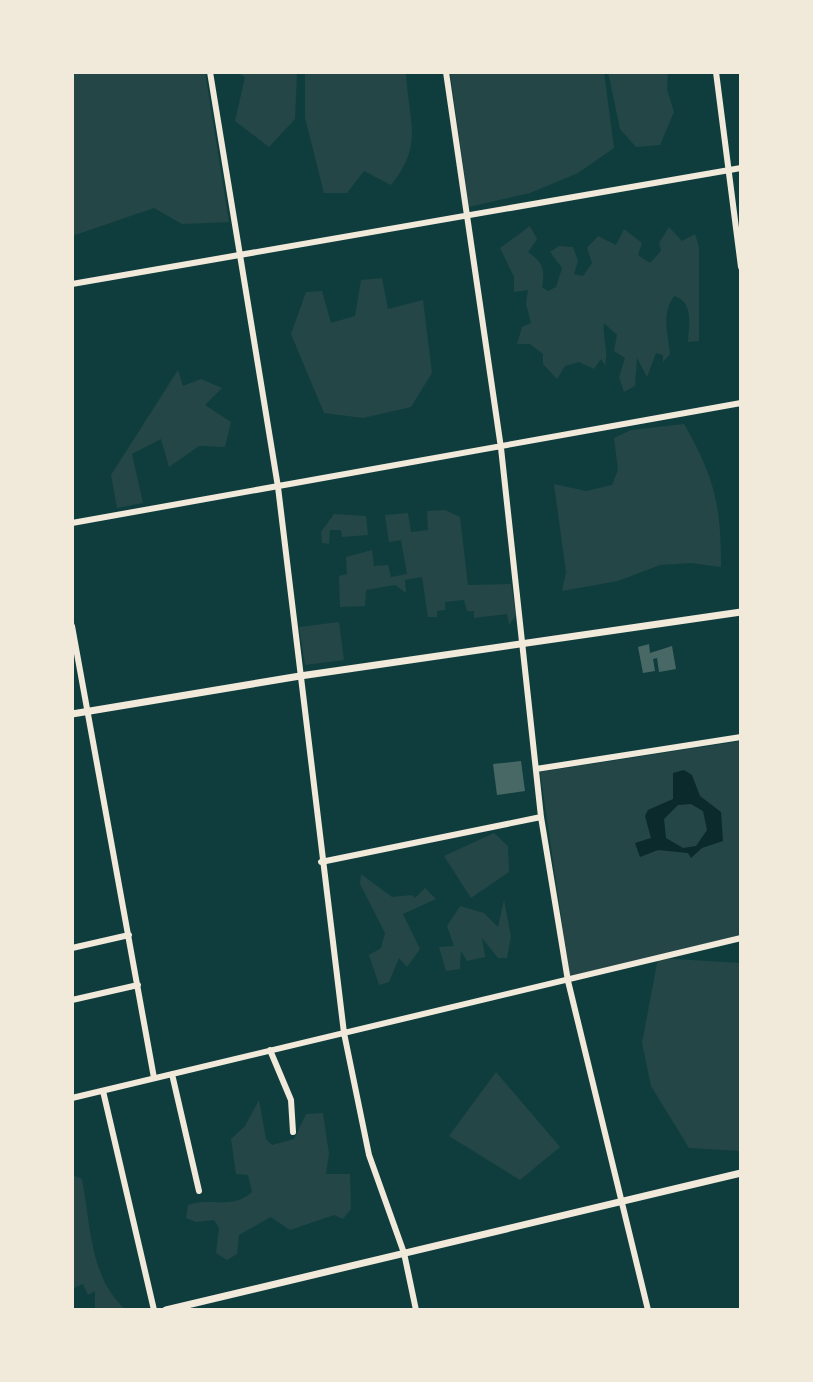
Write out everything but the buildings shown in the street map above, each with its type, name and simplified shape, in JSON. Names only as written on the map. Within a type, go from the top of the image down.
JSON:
[{"type":"street","points":[[210,72],[278,487],[344,1033],[369,1155],[404,1253],[416,1310]]},
{"type":"street","points":[[446,72],[501,448],[541,817],[568,981],[648,1310]]},
{"type":"street","points":[[716,72],[741,267]]},
{"type":"street","points":[[72,284],[741,168]]},
{"type":"street","points":[[72,523],[741,403]]},
{"type":"street","points":[[72,714],[300,676],[741,612]]},
{"type":"street","points":[[72,626],[154,1078]]},
{"type":"street","points":[[536,769],[741,737]]},
{"type":"street","points":[[321,862],[541,817]]},
{"type":"street","points":[[72,948],[129,935]]},
{"type":"street","points":[[72,1098],[741,938]]},
{"type":"street","points":[[72,1000],[138,985]]},
{"type":"street","points":[[270,1050],[291,1100],[293,1132]]},
{"type":"street","points":[[172,1074],[199,1191]]},
{"type":"street","points":[[103,1091],[154,1310]]},
{"type":"street","points":[[166,1310],[741,1173]]},
{"type":"shaded area","points":[[72,72],[205,72],[229,222],[182,224],[154,208],[72,236]]},
{"type":"shaded area","points":[[236,72],[297,72],[295,119],[269,147],[235,121],[245,77]]},
{"type":"shaded area","points":[[305,72],[406,72],[411,144],[408,157],[391,185],[364,171],[347,193],[324,193],[305,118]]},
{"type":"shaded area","points":[[450,72],[604,72],[614,148],[578,173],[530,193],[469,207]]},
{"type":"shaded area","points":[[608,72],[668,72],[667,89],[674,112],[660,145],[636,147],[620,129]]},
{"type":"shaded area","points":[[530,226],[537,239],[528,252],[540,263],[542,287],[548,291],[556,287],[562,268],[550,252],[559,246],[573,247],[578,261],[574,274],[583,276],[592,263],[587,248],[598,236],[616,245],[624,229],[642,243],[638,255],[650,263],[661,251],[659,243],[669,227],[682,241],[695,234],[699,247],[699,341],[688,342],[687,309],[685,303],[674,296],[666,317],[670,354],[663,362],[663,355],[656,353],[647,377],[637,358],[635,386],[624,392],[619,377],[625,358],[614,351],[617,335],[604,323],[605,365],[601,359],[594,369],[579,362],[565,366],[557,379],[543,364],[543,354],[530,344],[517,344],[522,327],[531,323],[526,304],[528,290],[514,292],[514,277],[500,248]]},
{"type":"shaded area","points":[[382,278],[388,309],[423,300],[432,373],[411,407],[363,418],[324,413],[291,334],[306,292],[322,291],[331,323],[355,316],[361,280]]},
{"type":"shaded area","points":[[178,370],[183,386],[201,379],[222,388],[205,405],[231,422],[225,447],[199,446],[169,467],[161,439],[132,454],[143,503],[117,508],[111,475]]},
{"type":"shaded area","points":[[684,424],[703,460],[714,492],[720,526],[721,567],[691,563],[660,565],[618,581],[562,591],[566,572],[554,484],[586,491],[612,485],[618,470],[614,438],[631,430]]},
{"type":"shaded area","points":[[445,510],[460,517],[468,585],[511,584],[516,615],[509,625],[507,614],[474,618],[474,611],[467,611],[464,600],[445,602],[445,610],[437,611],[437,617],[428,617],[422,577],[405,580],[406,593],[395,585],[366,590],[365,606],[340,607],[339,576],[347,574],[346,557],[372,550],[374,566],[388,565],[391,577],[407,574],[401,540],[389,542],[385,515],[408,513],[411,532],[428,530],[427,511]]},
{"type":"shaded area","points":[[334,514],[366,516],[368,535],[342,537],[341,530],[330,530],[329,544],[322,543],[321,532]]},
{"type":"shaded area","points":[[339,622],[344,660],[305,665],[299,627]]},
{"type":"shaded area","points":[[741,741],[741,935],[570,977],[540,772]]},
{"type":"shaded area","points":[[684,770],[692,775],[700,796],[721,812],[723,841],[702,848],[691,858],[688,853],[658,850],[640,857],[635,843],[651,838],[645,816],[648,810],[673,799],[673,773]],"holes":[[[691,804],[703,811],[707,830],[696,846],[683,848],[666,838],[664,819],[678,805]]]},
{"type":"shaded area","points":[[494,833],[508,846],[509,872],[471,898],[444,856]]},
{"type":"shaded area","points":[[361,874],[392,897],[412,895],[415,898],[425,888],[436,899],[403,914],[420,949],[407,967],[399,958],[389,982],[379,985],[369,955],[381,948],[385,933],[360,884]]},
{"type":"shaded area","points":[[504,900],[511,936],[507,958],[498,958],[482,938],[485,957],[467,961],[461,951],[460,969],[446,971],[439,947],[454,946],[447,926],[460,906],[484,913],[498,927]]},
{"type":"shaded area","points":[[658,958],[741,963],[741,1151],[689,1148],[651,1086],[642,1043]]},
{"type":"shaded area","points":[[496,1072],[560,1147],[520,1180],[449,1136]]},
{"type":"shaded area","points":[[259,1100],[266,1139],[272,1145],[294,1139],[306,1114],[323,1113],[329,1154],[326,1174],[350,1174],[351,1209],[343,1219],[334,1215],[290,1230],[271,1217],[239,1235],[237,1254],[227,1260],[216,1253],[219,1228],[214,1220],[196,1222],[186,1218],[188,1205],[229,1202],[252,1192],[248,1175],[236,1174],[231,1139],[245,1126]]},
{"type":"shaded area","points":[[72,1175],[82,1179],[98,1266],[114,1297],[126,1310],[95,1310],[95,1291],[88,1295],[83,1284],[72,1289]]}]
